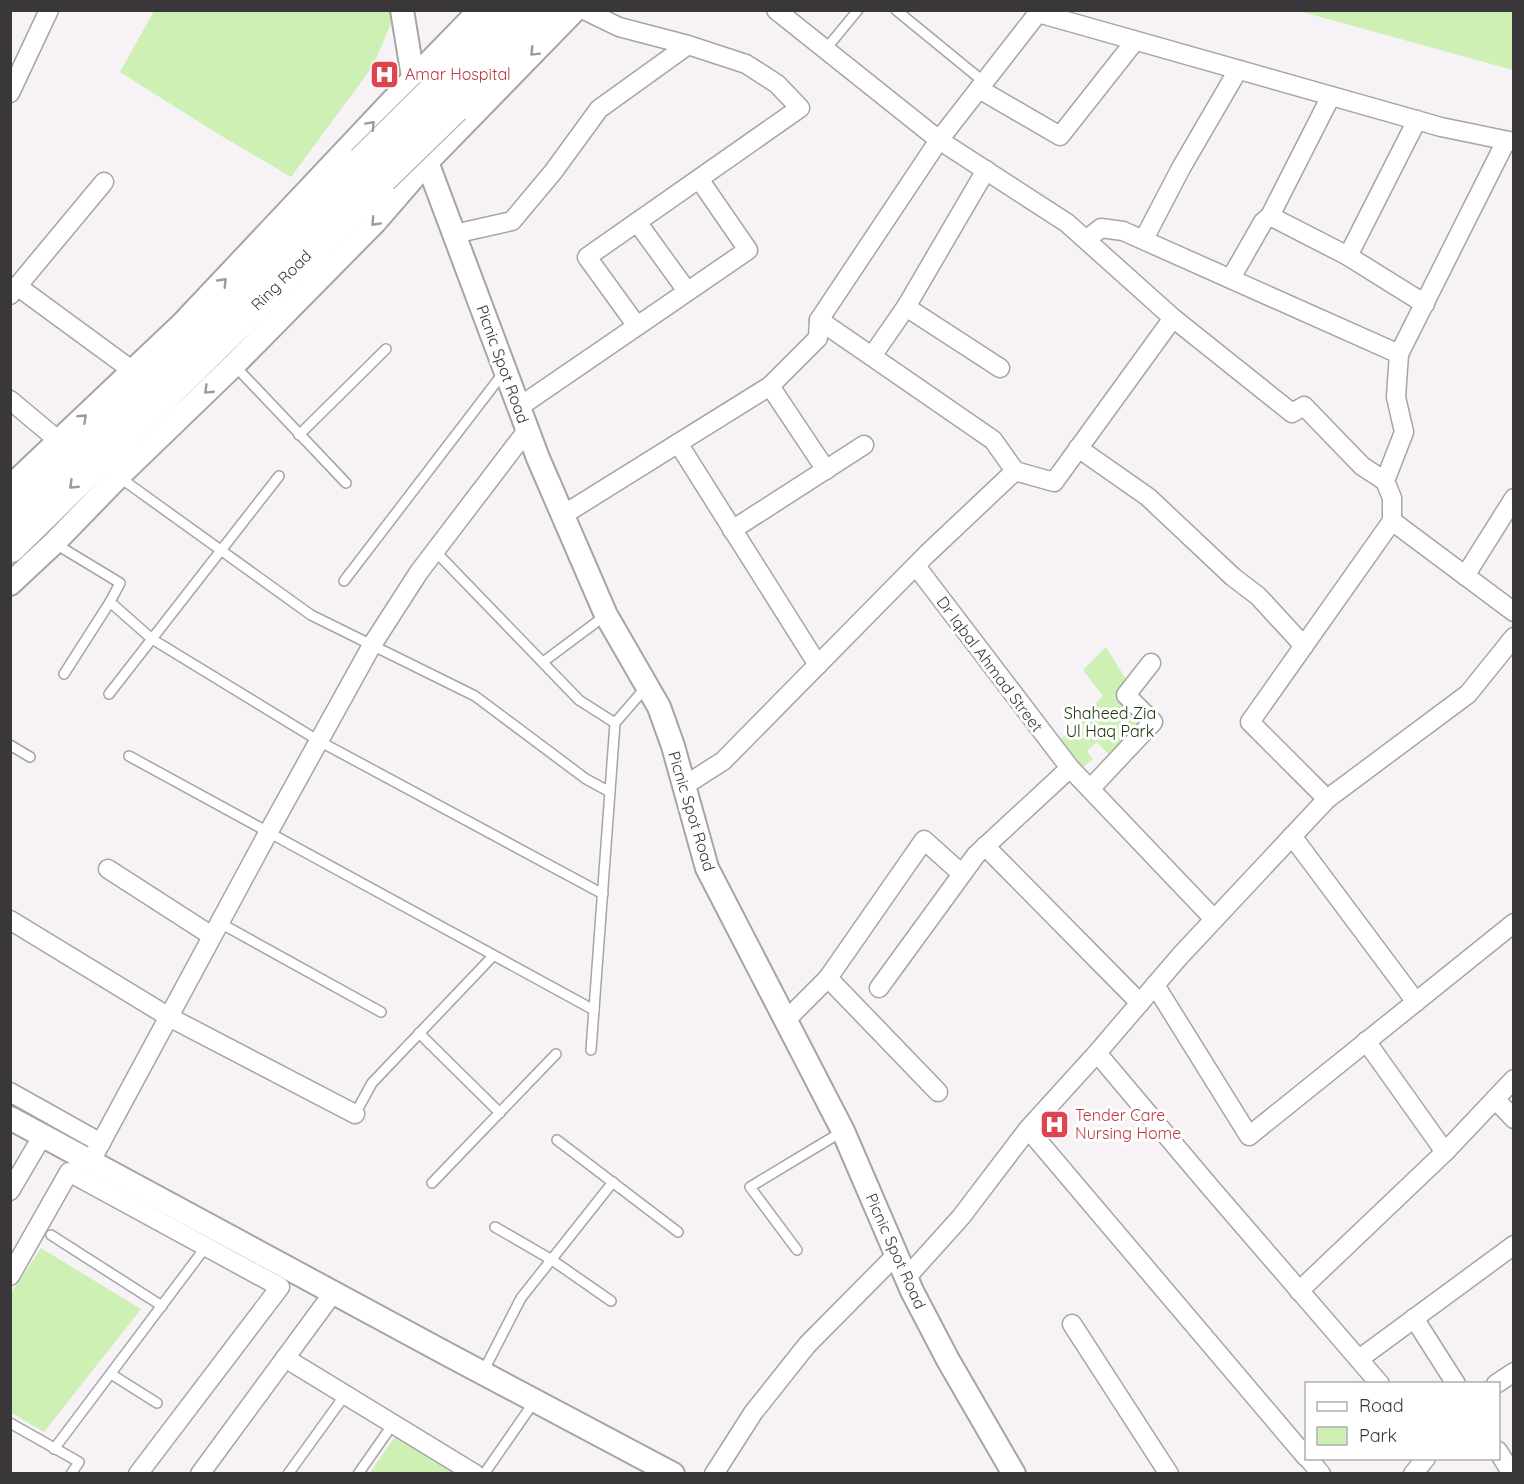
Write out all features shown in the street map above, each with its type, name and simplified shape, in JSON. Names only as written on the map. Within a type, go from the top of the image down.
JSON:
[{"type":"highway","name":"Ring Road","points":[[10,546],[261,300],[514,10]]},
{"type":"highway","name":"Ring Road","points":[[10,514],[239,291],[374,169],[454,107],[548,10]]},
{"type":"street","points":[[12,85],[49,10]]},
{"type":"street","points":[[402,10],[412,80]]},
{"type":"street","points":[[10,584],[54,543],[375,222],[374,169],[412,80],[480,10]]},
{"type":"street","points":[[10,487],[133,371],[233,272],[374,169],[427,162],[575,10]]},
{"type":"street","points":[[584,10],[619,27],[688,45],[746,64],[777,84],[800,108],[587,257],[637,326]]},
{"type":"street","points":[[776,10],[939,140],[1066,223],[1173,318],[1292,413],[1304,406],[1362,466],[1385,481],[1392,498],[1392,521],[1250,722],[1327,799]]},
{"type":"street","points":[[563,514],[770,386],[818,338],[819,320],[939,140],[1038,13],[1417,120],[1510,141],[1399,354],[1396,397],[1404,432],[1385,481]]},
{"type":"street","points":[[981,85],[1060,136],[1135,40]]},
{"type":"street","points":[[454,234],[512,221],[599,109],[688,45]]},
{"type":"street","points":[[1144,239],[1181,168],[1238,70]]},
{"type":"street","name":"Picnic Spot Road","points":[[412,80],[427,162],[519,407],[563,514],[606,615],[659,707],[673,746],[707,868],[843,1131],[906,1278],[948,1360],[1014,1473]]},
{"type":"street","points":[[1231,278],[1263,222],[1270,216],[1331,96]]},
{"type":"street","points":[[1348,256],[1417,120]]},
{"type":"street","points":[[872,356],[906,307],[986,171]]},
{"type":"street","points":[[519,407],[748,250],[699,179]]},
{"type":"street","points":[[104,182],[14,291],[133,371]]},
{"type":"street","points":[[1270,216],[1348,256],[1425,304]]},
{"type":"street","points":[[637,222],[687,291]]},
{"type":"street","points":[[1086,240],[1101,228],[1123,231],[1399,354]]},
{"type":"street","points":[[906,307],[1000,368]]},
{"type":"street","points":[[819,320],[993,440],[1016,471],[1054,483],[1173,318]]},
{"type":"street","points":[[770,386],[826,470]]},
{"type":"street","points":[[10,400],[59,441]]},
{"type":"street","points":[[96,1152],[372,645],[435,551],[528,429]]},
{"type":"street","points":[[678,443],[818,665]]},
{"type":"street","points":[[732,530],[864,445]]},
{"type":"street","points":[[1078,448],[1148,496],[1233,577],[1258,596],[1304,646]]},
{"type":"street","points":[[684,786],[723,760],[916,566],[1016,471]]},
{"type":"street","points":[[1466,576],[1514,498]]},
{"type":"street","points":[[1392,521],[1514,612]]},
{"type":"street","name":"Dr Iqbal Ahmad Street","points":[[916,566],[1070,768],[1214,919]]},
{"type":"street","points":[[906,1278],[961,1217],[1028,1129],[1214,919],[1327,799],[1468,694],[1514,637]]},
{"type":"street","points":[[1090,789],[1153,722],[1126,694],[1151,663]]},
{"type":"street","points":[[879,988],[976,855],[1070,768]]},
{"type":"street","points":[[1292,836],[1416,1002]]},
{"type":"street","points":[[785,1021],[828,978],[924,840],[962,874]]},
{"type":"street","points":[[985,846],[1140,1003]]},
{"type":"street","points":[[108,870],[216,929]]},
{"type":"street","points":[[10,920],[169,1017],[355,1114]]},
{"type":"street","points":[[1155,985],[1249,1136],[1514,923]]},
{"type":"street","points":[[828,978],[938,1092]]},
{"type":"street","points":[[1366,1041],[1445,1152]]},
{"type":"street","points":[[1097,1053],[1379,1382]]},
{"type":"street","points":[[1299,1291],[1445,1152],[1514,1079]]},
{"type":"street","points":[[10,1092],[280,1287],[138,1473]]},
{"type":"street","points":[[1494,1099],[1514,1119]]},
{"type":"street","points":[[10,1118],[42,1135],[96,1152]]},
{"type":"street","points":[[1028,1129],[1305,1456]]},
{"type":"street","points":[[10,1191],[42,1135]]},
{"type":"street","points":[[10,1276],[69,1172],[333,1293],[673,1473]]},
{"type":"street","points":[[1359,1359],[1514,1245]]},
{"type":"street","points":[[714,1473],[753,1413],[807,1345],[896,1255]]},
{"type":"street","points":[[200,1473],[333,1293]]},
{"type":"street","points":[[1414,1318],[1455,1382]]},
{"type":"street","points":[[1072,1324],[1169,1473]]},
{"type":"street","points":[[285,1358],[475,1473]]},
{"type":"street","points":[[1498,1382],[1514,1372]]},
{"type":"street","points":[[1500,1454],[1512,1473]]},
{"type":"street","points":[[1413,1473],[1423,1460]]},
{"type":"lane","points":[[825,50],[858,10]]},
{"type":"lane","points":[[899,11],[981,85]]},
{"type":"lane","points":[[299,435],[386,349]]},
{"type":"lane","points":[[234,364],[346,483]]},
{"type":"lane","points":[[344,581],[506,371]]},
{"type":"lane","points":[[119,476],[311,615],[475,696],[586,779],[610,792]]},
{"type":"lane","points":[[109,694],[279,476]]},
{"type":"lane","points":[[54,543],[120,583],[64,674]]},
{"type":"lane","points":[[435,551],[579,700],[615,723]]},
{"type":"lane","points":[[110,602],[152,639],[319,741],[603,894]]},
{"type":"lane","points":[[543,662],[606,615]]},
{"type":"lane","points":[[591,1050],[615,723],[647,686]]},
{"type":"lane","points":[[10,746],[30,758]]},
{"type":"lane","points":[[129,756],[594,1010]]},
{"type":"lane","points":[[216,929],[381,1012]]},
{"type":"lane","points":[[355,1114],[372,1083],[493,956]]},
{"type":"lane","points":[[419,1033],[500,1113]]},
{"type":"lane","points":[[432,1183],[556,1054]]},
{"type":"lane","points":[[797,1250],[750,1187],[843,1131]]},
{"type":"lane","points":[[557,1140],[678,1232]]},
{"type":"lane","points":[[482,1373],[521,1298],[613,1182]]},
{"type":"lane","points":[[495,1227],[552,1260],[611,1301]]},
{"type":"lane","points":[[51,1235],[162,1306]]},
{"type":"lane","points":[[54,1449],[213,1239]]},
{"type":"lane","points":[[111,1374],[157,1403]]},
{"type":"lane","points":[[288,1473],[345,1395]]},
{"type":"lane","points":[[484,1473],[535,1401]]},
{"type":"lane","points":[[10,1423],[79,1462],[71,1473]]},
{"type":"lane","points":[[358,1473],[393,1424]]},
{"type":"green space","points":[[154,11],[394,11],[395,14],[373,66],[291,177],[120,72]]},
{"type":"green space","points":[[1299,11],[1513,11],[1513,70]]},
{"type":"green space","name":"Shaheed Zia Ul Haq Park","points":[[1106,647],[1127,681],[1115,695],[1142,719],[1110,756],[1097,742],[1087,751],[1093,759],[1083,767],[1060,740],[1103,696],[1083,670]]},
{"type":"green space","points":[[41,1248],[141,1309],[44,1432],[10,1412],[11,1293]]},
{"type":"green space","points":[[397,1434],[460,1474],[369,1474]]},
{"type":"place","name":"Amar Hospital","points":[[384,74]]},
{"type":"place","name":"Tender Care Nursing Home","points":[[1054,1124]]}]
